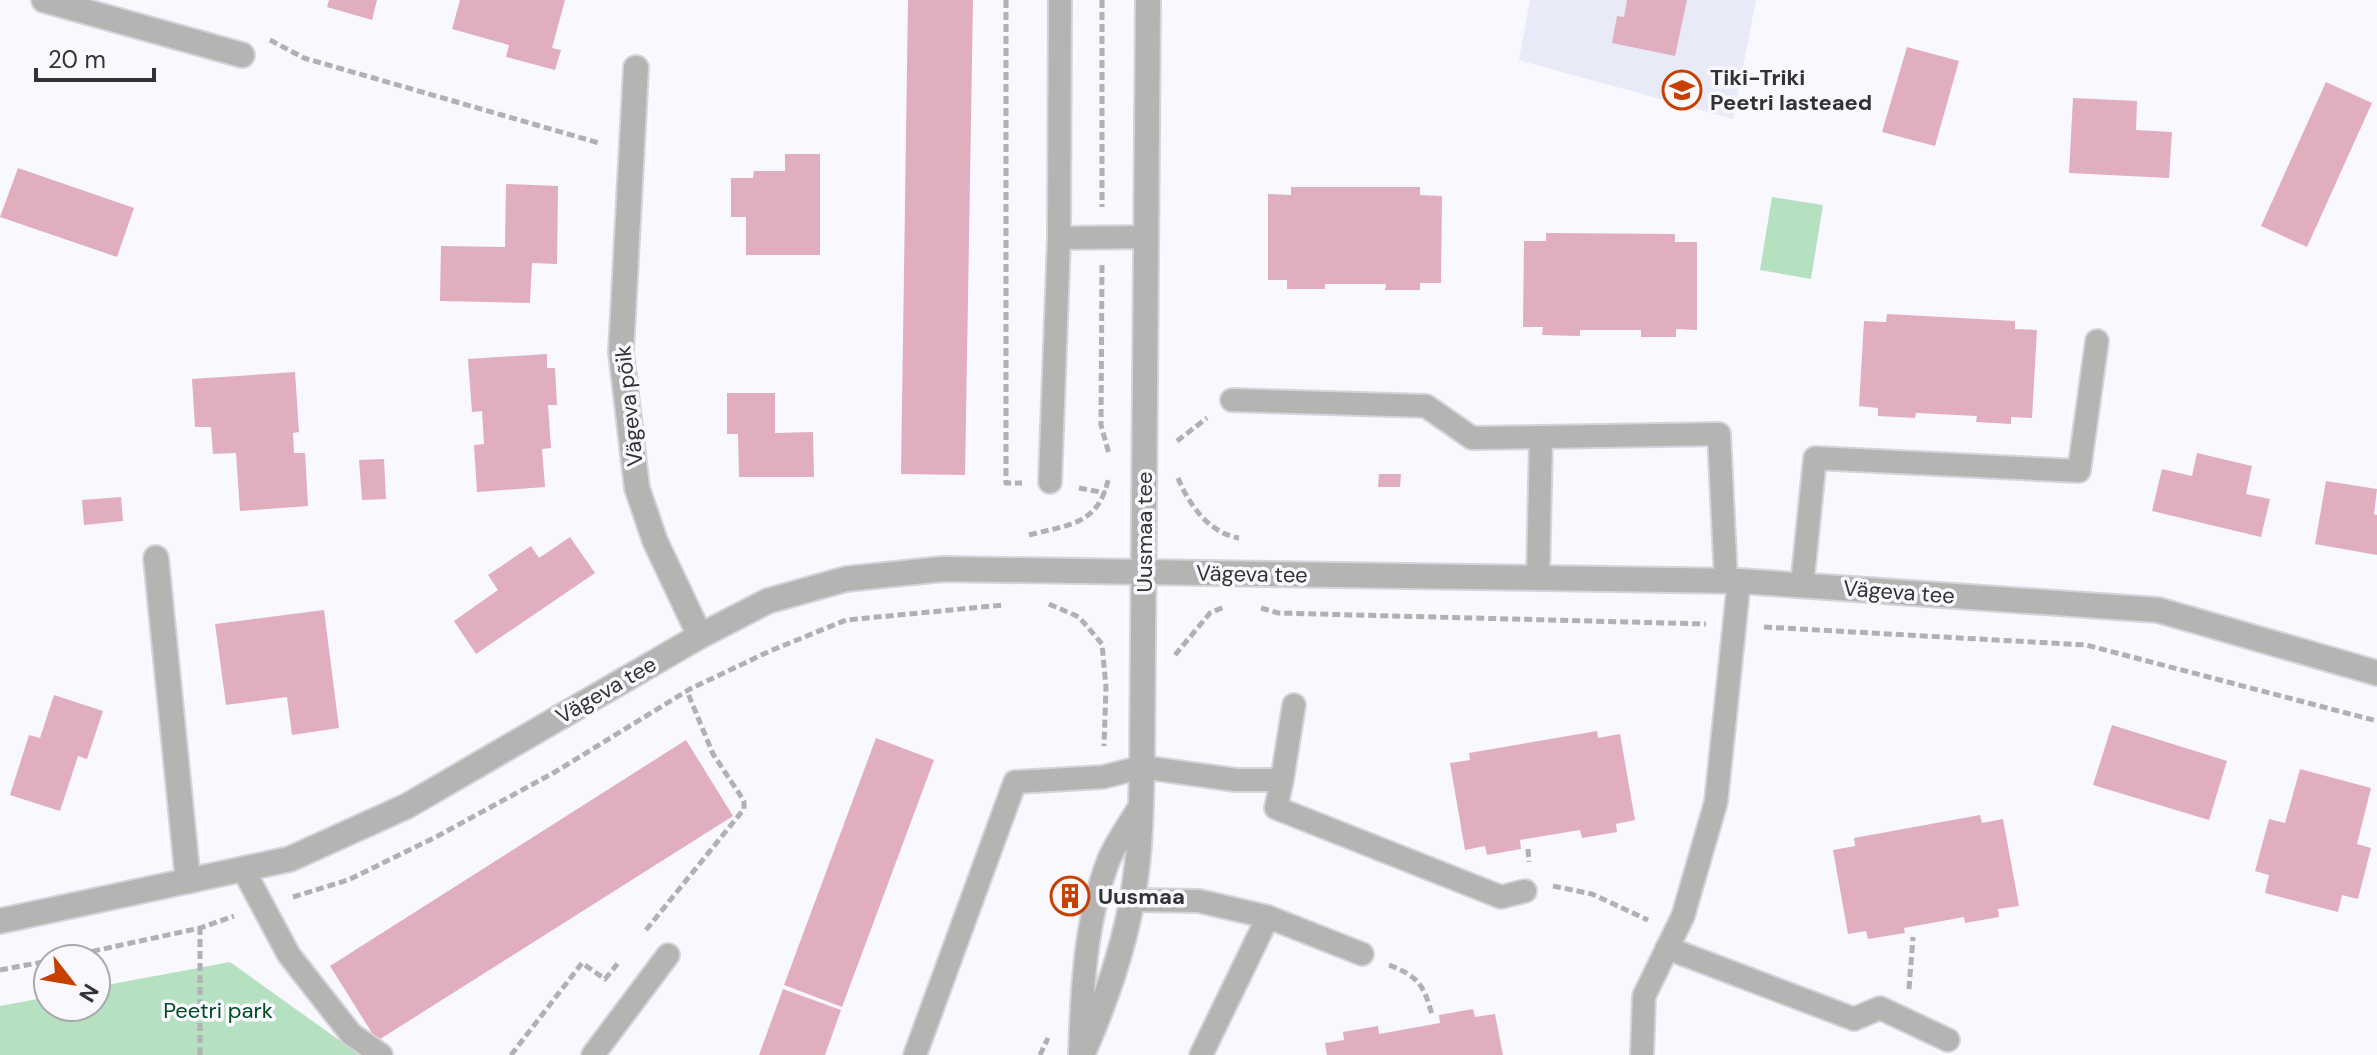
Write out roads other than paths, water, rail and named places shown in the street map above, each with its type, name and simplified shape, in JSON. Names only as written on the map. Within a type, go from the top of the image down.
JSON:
[{"type":"street","points":[[44,0],[242,55]]},
{"type":"street","name":"Uusmaa tee","points":[[1081,1055],[1104,1007],[1133,900],[1140,806],[1148,0]]},
{"type":"street","name":"Vägeva põik","points":[[636,68],[621,352],[637,488],[655,541],[700,636]]},
{"type":"street","points":[[156,558],[188,881]]},
{"type":"street","name":"Vägeva tee","points":[[0,921],[290,859],[407,806],[700,636],[768,601],[846,579],[943,569],[1732,581],[1802,585],[2158,610],[2377,673]]},
{"type":"lane","points":[[1050,482],[1059,238],[1060,0]]},
{"type":"lane","points":[[1059,238],[1147,237]]},
{"type":"lane","points":[[1802,585],[1815,458],[2079,471],[2097,341]]},
{"type":"lane","points":[[1232,400],[1426,406],[1472,438],[1719,434],[1732,581],[1716,802],[1683,916],[1644,996],[1648,1053]]},
{"type":"lane","points":[[1538,578],[1541,437]]},
{"type":"lane","points":[[1294,705],[1276,808],[1501,897],[1525,891]]},
{"type":"lane","points":[[915,1055],[1015,782],[1103,777],[1142,767],[1236,780],[1282,780]]},
{"type":"lane","points":[[1081,1055],[1082,975],[1097,900],[1110,858],[1140,806]]},
{"type":"lane","points":[[243,869],[289,955],[351,1034],[381,1055]]},
{"type":"lane","points":[[1133,900],[1199,901],[1268,917],[1362,954]]},
{"type":"lane","points":[[1201,1055],[1268,917]]},
{"type":"lane","points":[[1670,941],[1854,1019],[1880,1008],[1948,1040]]},
{"type":"lane","points":[[593,1055],[668,955]]},
{"type":"place","name":"Tiki-Triki Peetri lasteaed","points":[[1682,90]]},
{"type":"place","name":"Uusmaa","points":[[1070,896]]},
{"type":"park label","name":"Peetri park","points":[[218,1010]]}]
